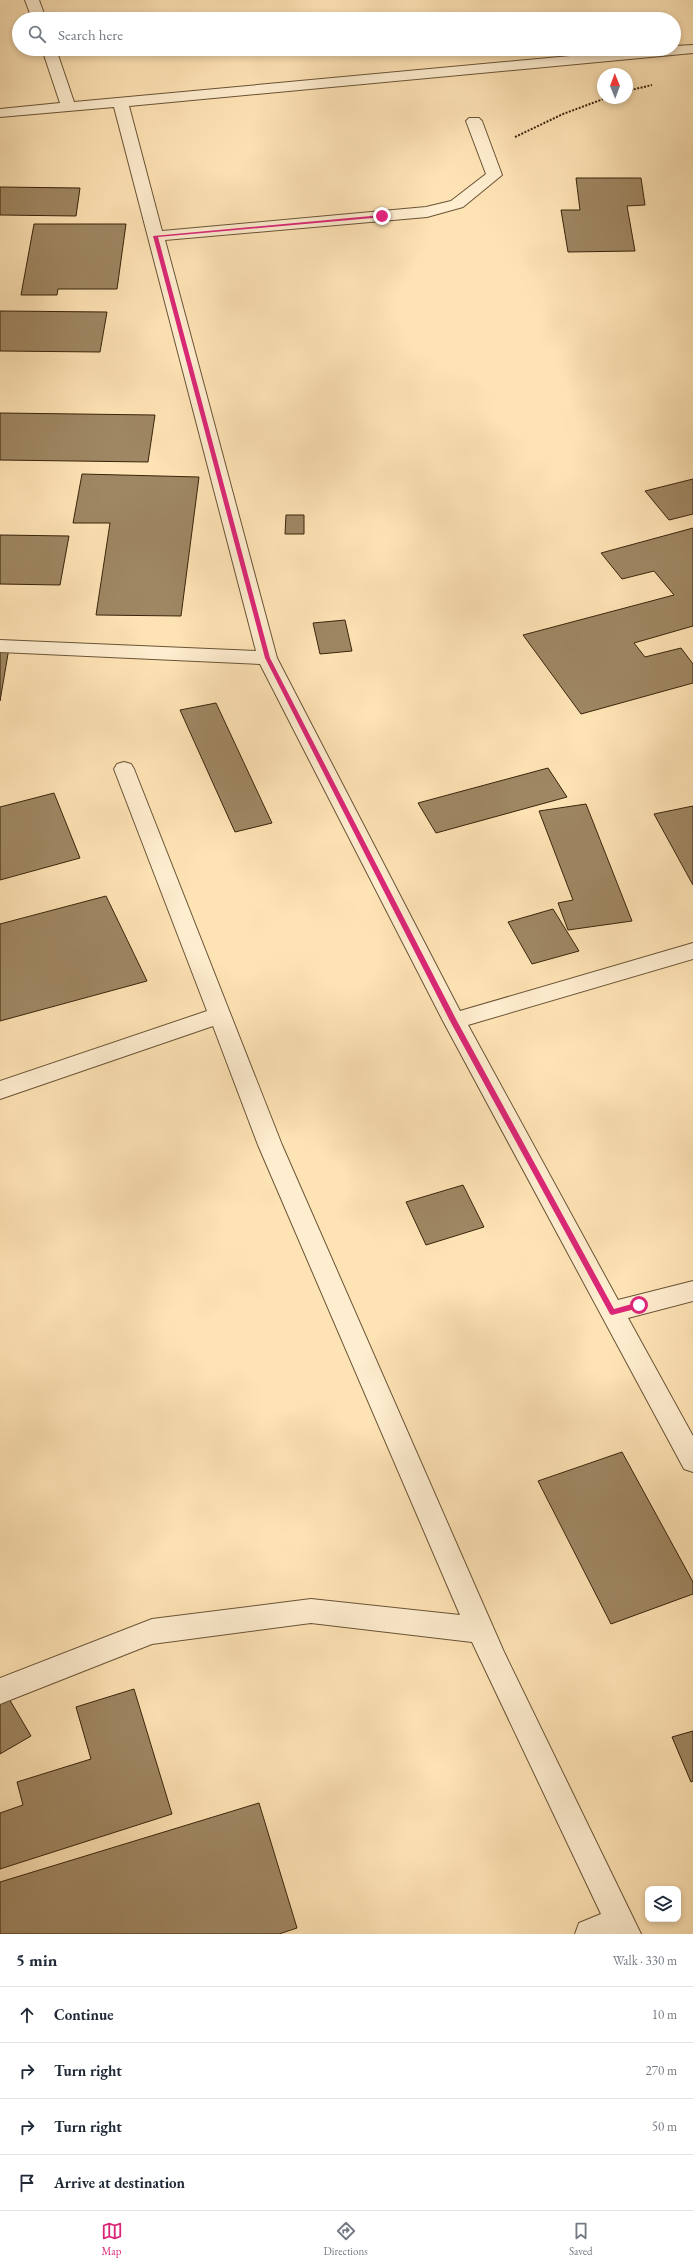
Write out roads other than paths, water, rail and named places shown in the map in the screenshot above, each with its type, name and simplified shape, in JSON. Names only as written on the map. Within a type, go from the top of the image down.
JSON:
[{"type":"street","points":[[32,0],[36,12]]},
{"type":"street","points":[[681,50],[693,49]]},
{"type":"street","points":[[51,56],[68,108]]},
{"type":"street","points":[[0,113],[121,104],[620,56]]},
{"type":"street","points":[[121,104],[267,658],[454,1021],[693,1461]]},
{"type":"street","points":[[156,236],[428,212],[457,204],[494,175],[484,153],[474,121]]},
{"type":"street","points":[[0,646],[267,658]]},
{"type":"street","points":[[124,769],[270,1145],[480,1630],[623,1927],[590,1934]]},
{"type":"street","points":[[454,1021],[693,951]]},
{"type":"street","points":[[0,1090],[220,1015]]},
{"type":"street","points":[[612,1312],[693,1291]]},
{"type":"street","points":[[0,1691],[152,1632],[311,1611],[480,1630]]}]
